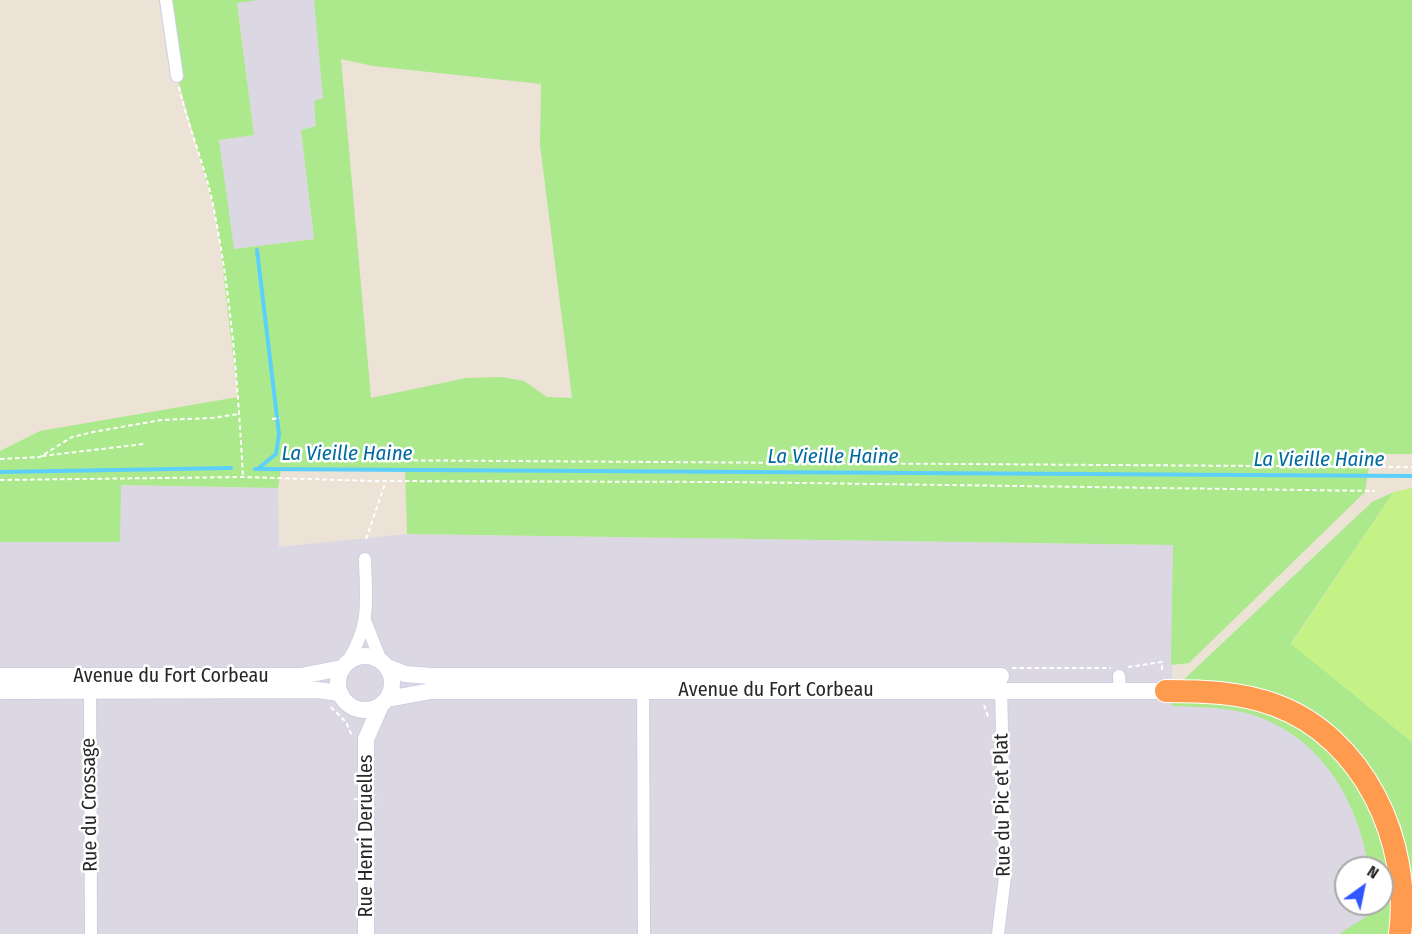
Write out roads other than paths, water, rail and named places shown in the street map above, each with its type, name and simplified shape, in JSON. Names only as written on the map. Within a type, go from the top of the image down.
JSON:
[{"type":"highway","points":[[1166,691],[1220,693],[1251,697],[1277,706],[1309,722],[1333,740],[1356,762],[1383,802],[1398,843],[1404,887],[1400,934]]},
{"type":"street","points":[[166,0],[177,76]]},
{"type":"street","points":[[365,559],[366,621],[361,640],[338,676],[345,699],[366,710],[384,702],[392,684],[366,621]]},
{"type":"street","points":[[345,664],[364,655],[384,664]]},
{"type":"street","name":"Avenue du Fort Corbeau","points":[[0,691],[90,684],[301,676],[345,664]]},
{"type":"street","name":"Avenue du Fort Corbeau","points":[[384,664],[405,674],[643,684]]},
{"type":"street","name":"Avenue du Fort Corbeau","points":[[0,676],[90,684],[317,690],[345,699]]},
{"type":"street","name":"Avenue du Fort Corbeau","points":[[384,702],[431,691],[643,684],[1120,683],[1166,691]]},
{"type":"street","name":"Rue du Crossage","points":[[90,684],[91,934]]},
{"type":"street","points":[[643,684],[644,934]]},
{"type":"street","name":"Rue du Pic et Plat","points":[[998,934],[1005,877],[1001,684]]},
{"type":"street","name":"Rue Henri Deruelles","points":[[345,699],[366,739]]},
{"type":"street","name":"Rue Henri Deruelles","points":[[366,934],[366,739],[384,702]]},
{"type":"waterway","points":[[257,250],[279,434],[276,454],[260,467]]},
{"type":"waterway","name":"La Vieille Haine","points":[[0,472],[231,468]]},
{"type":"waterway","name":"La Vieille Haine","points":[[255,469],[1412,476]]}]
